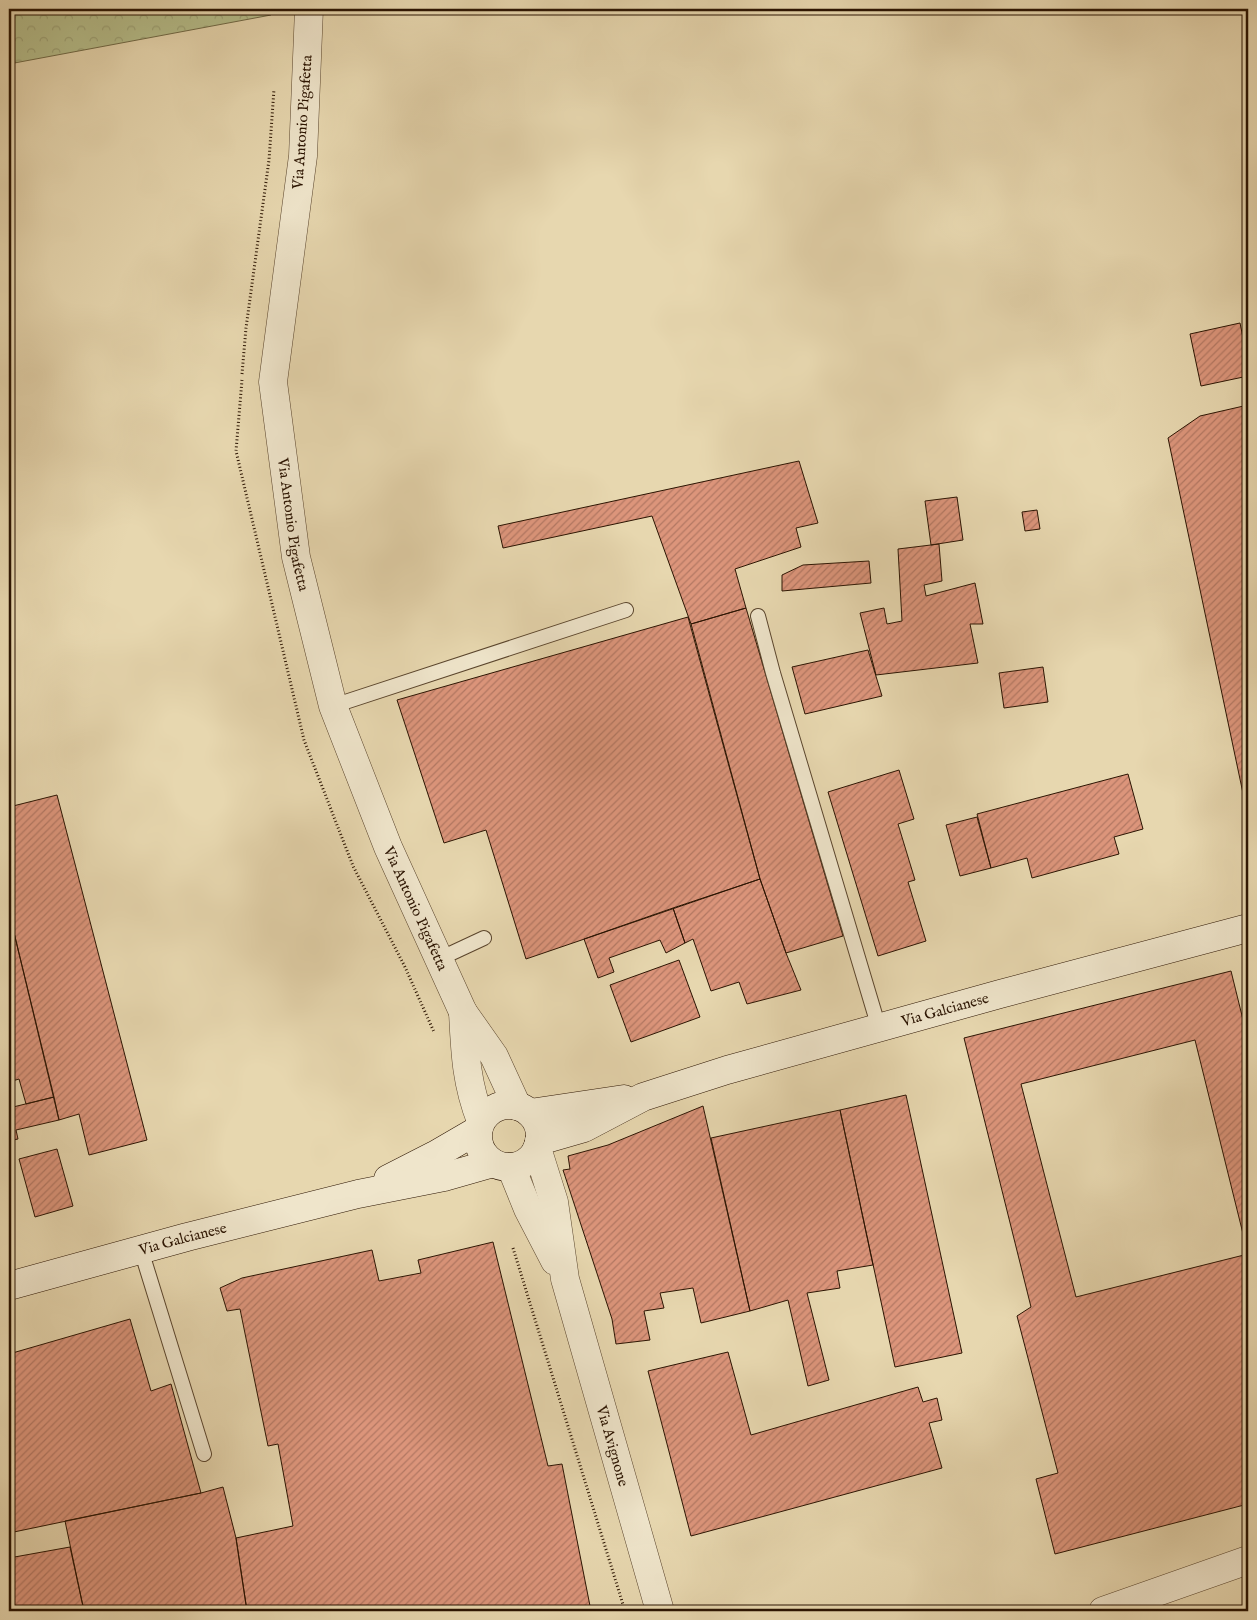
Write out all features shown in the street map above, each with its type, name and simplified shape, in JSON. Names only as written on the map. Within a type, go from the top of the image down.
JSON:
[{"type":"street","name":"Via Antonio Pigafetta","points":[[309,9],[303,156],[273,382],[296,557],[333,706],[388,847],[463,1012],[494,1056],[523,1109]]},
{"type":"street","name":"Via Galcianese","points":[[9,1286],[187,1237],[358,1194],[502,1165],[520,1165],[527,1161],[538,1144],[584,1128],[643,1097],[727,1070],[1000,994],[1248,928]]},
{"type":"street","name":"Via Antonio Pigafetta","points":[[463,1012],[466,1067],[479,1126]]},
{"type":"street","name":"Via Galcianese","points":[[358,1194],[435,1155],[479,1126],[488,1113],[496,1108],[506,1105],[523,1109],[643,1097]]},
{"type":"street","points":[[523,1109],[536,1121],[539,1131],[538,1144]]},
{"type":"street","points":[[479,1126],[477,1140],[480,1149],[485,1157],[502,1165]]},
{"type":"street","name":"Via Avignone","points":[[538,1144],[554,1202],[565,1279],[660,1611]]},
{"type":"street","name":"Via Avignone","points":[[502,1165],[565,1279]]},
{"type":"street","points":[[1103,1611],[1248,1560]]},
{"type":"lane","points":[[333,706],[626,610]]},
{"type":"lane","points":[[758,616],[879,1028]]},
{"type":"lane","points":[[439,959],[484,938]]},
{"type":"lane","points":[[141,1250],[204,1454]]},
{"type":"path","points":[[512,1244],[625,1611]]},
{"type":"green space","points":[[9,9],[271,9],[271,15],[9,64]]},
{"type":"building","points":[[1240,323],[1248,362],[1248,376],[1201,386],[1190,334]]},
{"type":"building","points":[[1248,405],[1248,817],[1168,438],[1200,416]]},
{"type":"building","points":[[799,461],[818,523],[796,528],[801,547],[735,569],[746,608],[691,624],[652,516],[503,548],[498,526]]},
{"type":"building","points":[[957,497],[963,540],[931,545],[925,501]]},
{"type":"building","points":[[1037,510],[1040,529],[1025,531],[1022,512]]},
{"type":"building","points":[[939,544],[942,581],[924,585],[926,596],[975,583],[983,624],[970,624],[978,663],[876,675],[860,613],[884,608],[887,624],[902,621],[898,549]]},
{"type":"building","points":[[869,561],[871,583],[782,591],[782,575],[803,565]]},
{"type":"building","points":[[746,608],[843,936],[786,953],[760,879],[691,624]]},
{"type":"building","points":[[688,617],[760,879],[526,959],[486,830],[444,843],[397,700]]},
{"type":"building","points":[[868,650],[882,696],[805,714],[792,667]]},
{"type":"building","points":[[1043,667],[1048,702],[1004,708],[999,673]]},
{"type":"building","points":[[899,770],[914,819],[898,824],[915,880],[908,882],[926,941],[878,956],[828,792]]},
{"type":"building","points":[[1128,774],[1143,829],[1114,837],[1119,854],[1032,878],[1027,858],[991,868],[977,814]]},
{"type":"building","points":[[57,795],[147,1140],[89,1155],[79,1114],[59,1120],[9,912],[9,807]]},
{"type":"building","points":[[977,817],[991,868],[960,876],[946,825]]},
{"type":"building","points":[[760,879],[801,990],[747,1004],[739,982],[711,991],[693,939],[685,943],[673,908]]},
{"type":"building","points":[[673,908],[685,943],[666,953],[660,940],[609,958],[614,972],[598,978],[584,939]]},
{"type":"building","points":[[9,912],[54,1097],[26,1104],[19,1079],[9,1082]]},
{"type":"building","points":[[679,960],[700,1017],[631,1042],[610,985]]},
{"type":"building","points":[[1231,971],[1248,1040],[1248,1254],[1248,1504],[1055,1554],[1036,1479],[1058,1473],[1017,1316],[1031,1307],[964,1038]],"holes":[[[1195,1040],[1248,1254],[1076,1297],[1021,1084]]]},
{"type":"building","points":[[906,1095],[962,1353],[895,1367],[840,1110]]},
{"type":"building","points":[[54,1097],[59,1120],[16,1130],[18,1139],[9,1141],[9,1108]]},
{"type":"building","points":[[703,1106],[750,1311],[701,1323],[693,1288],[660,1293],[664,1308],[644,1311],[650,1340],[616,1344],[612,1319],[563,1170],[570,1169],[568,1156],[608,1145]]},
{"type":"building","points":[[840,1110],[873,1265],[837,1271],[840,1288],[807,1293],[829,1380],[808,1386],[788,1300],[750,1311],[711,1138]]},
{"type":"building","points":[[57,1149],[73,1206],[35,1217],[19,1159]]},
{"type":"building","points":[[493,1242],[548,1466],[562,1464],[591,1611],[247,1611],[236,1538],[293,1526],[278,1444],[268,1446],[240,1309],[227,1311],[220,1288],[242,1278],[372,1250],[379,1281],[421,1273],[418,1260]]},
{"type":"building","points":[[130,1319],[151,1391],[171,1384],[201,1493],[9,1533],[9,1354]]},
{"type":"building","points":[[728,1352],[751,1435],[918,1387],[923,1402],[937,1398],[942,1420],[929,1423],[942,1468],[691,1536],[648,1371]]},
{"type":"building","points":[[223,1487],[236,1538],[247,1611],[84,1611],[65,1521]]},
{"type":"building","points":[[70,1547],[84,1611],[9,1611],[9,1558]]}]
